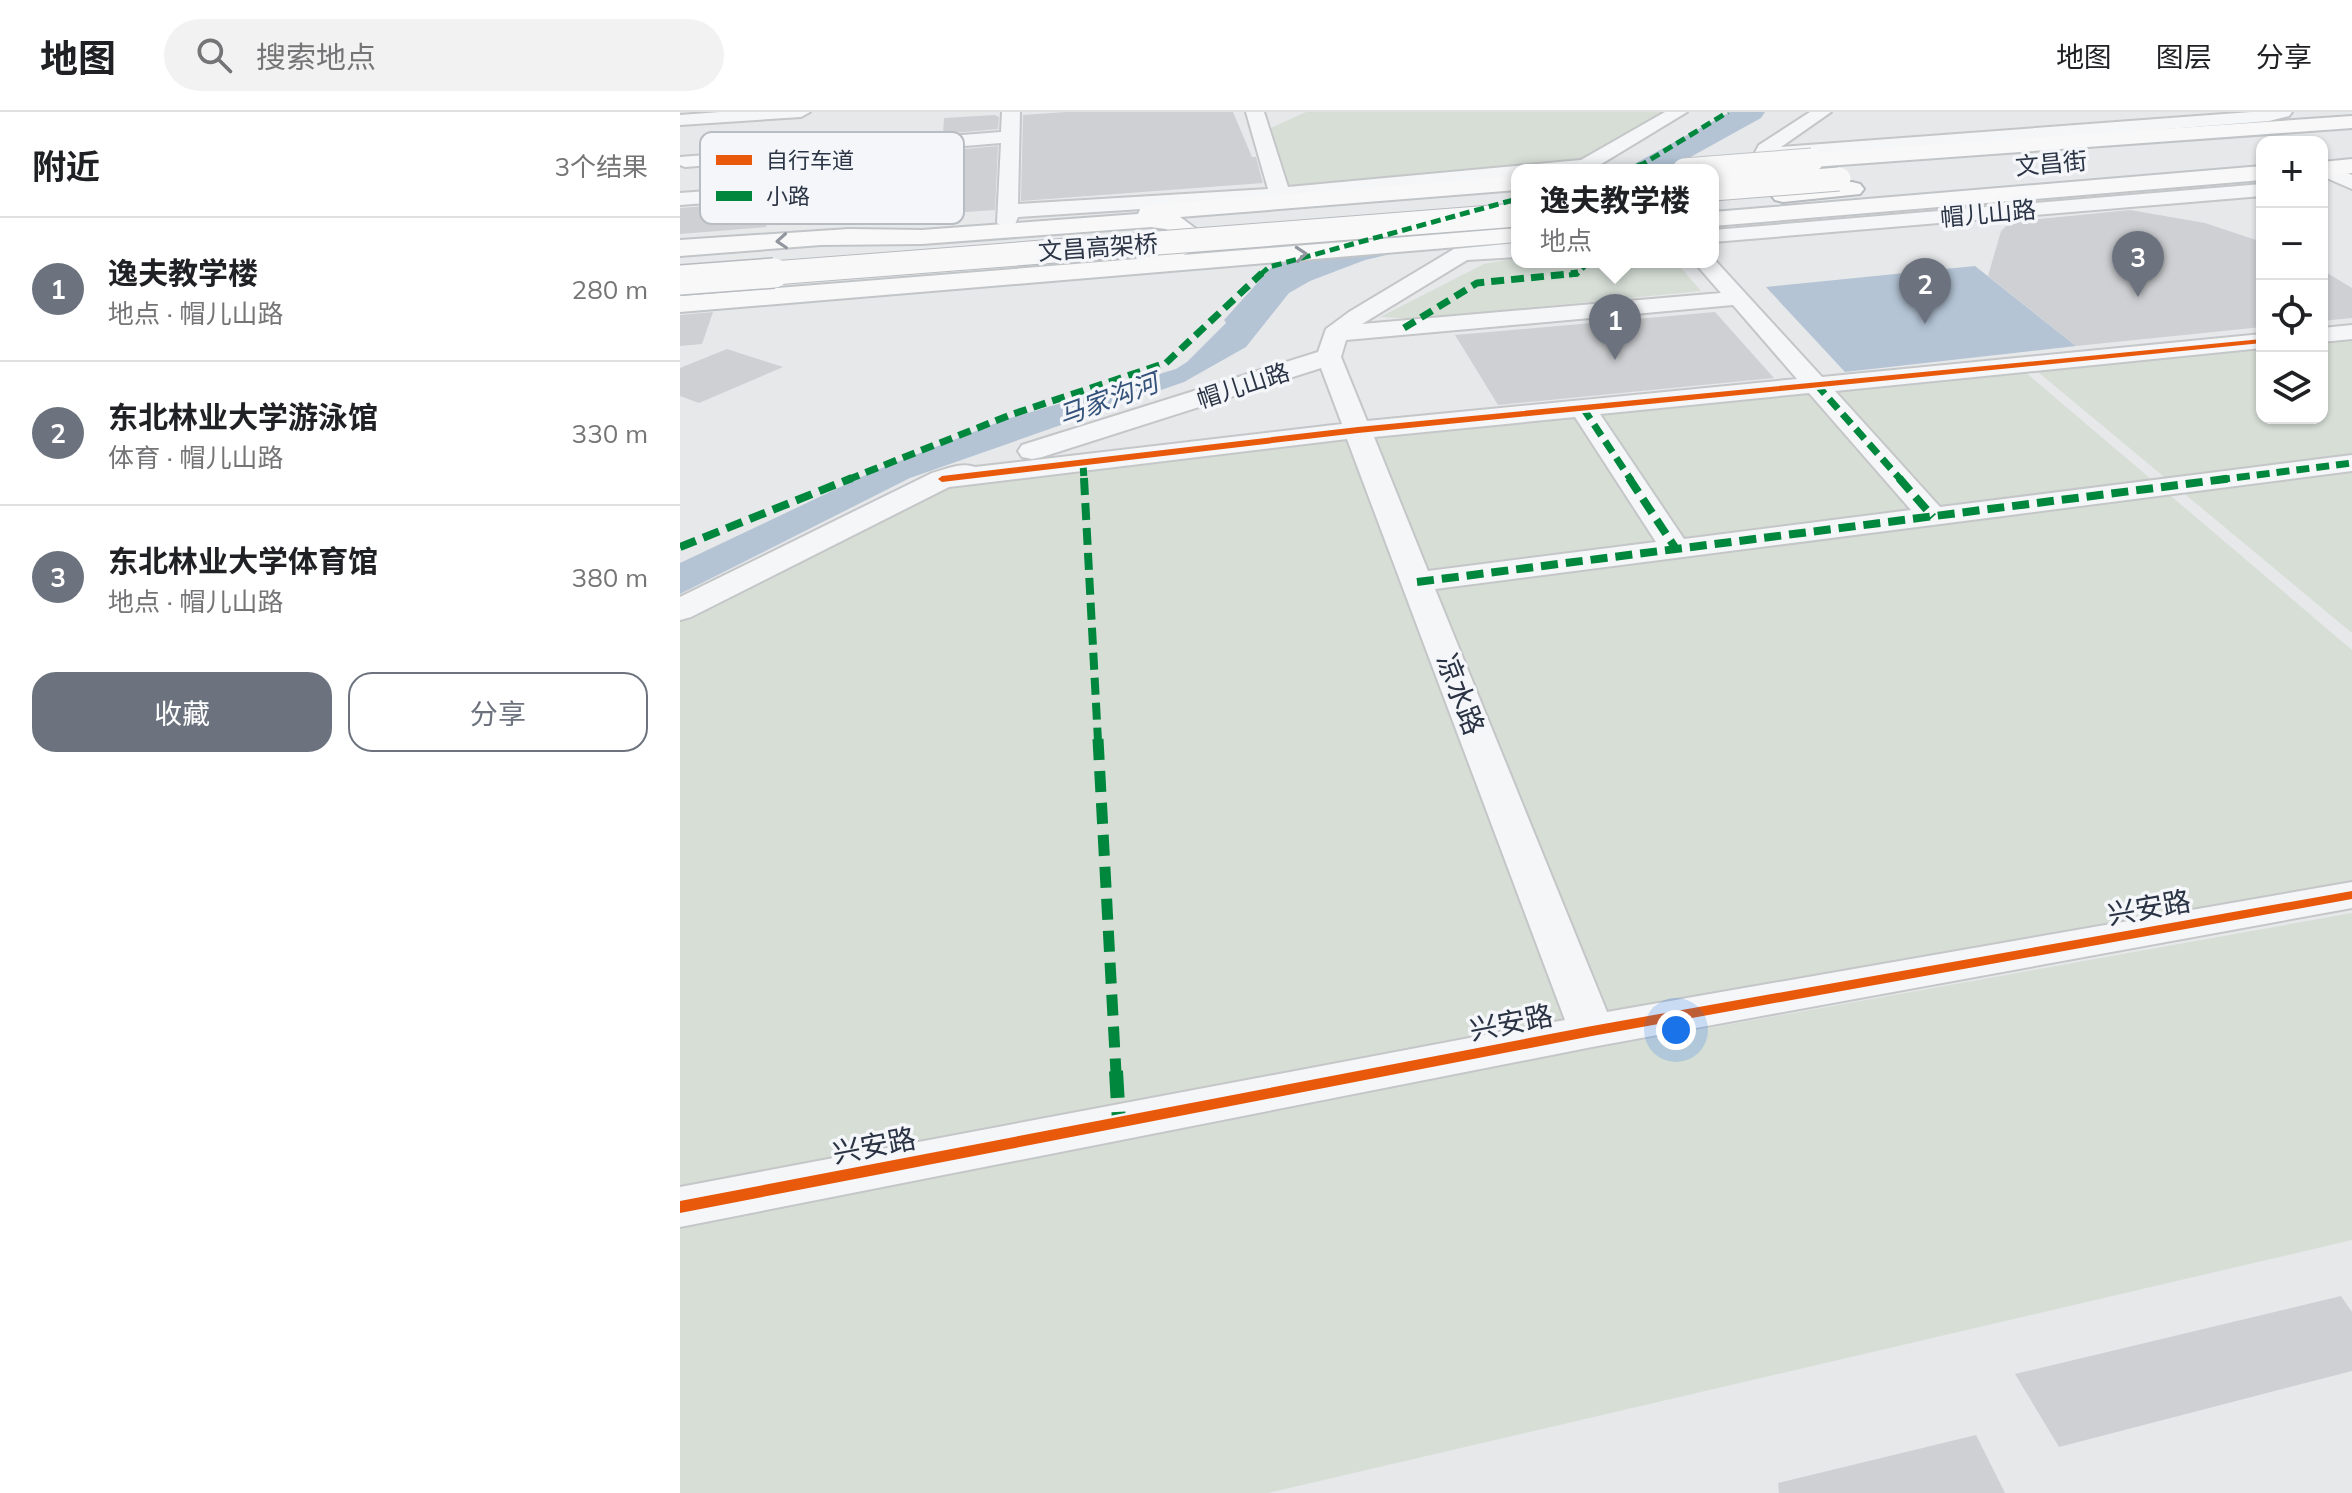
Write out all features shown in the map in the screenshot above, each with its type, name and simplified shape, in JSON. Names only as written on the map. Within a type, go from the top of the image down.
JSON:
[{"type":"main road","points":[[1719,167],[2352,122]]},
{"type":"main road","points":[[2328,137],[2352,132]]},
{"type":"main road","points":[[2328,141],[2352,139]]},
{"type":"main road","name":"文昌街","points":[[1853,191],[2256,147]]},
{"type":"main road","name":"文昌街","points":[[1853,191],[2256,157]]},
{"type":"main road","points":[[2328,169],[2352,169]]},
{"type":"main road","points":[[1719,198],[2256,174]]},
{"type":"main road","points":[[1988,179],[2227,176]]},
{"type":"main road","points":[[964,222],[1511,184]]},
{"type":"main road","points":[[1719,189],[1853,191]]},
{"type":"main road","points":[[1719,218],[1853,191]]},
{"type":"main road","name":"文昌高架桥","points":[[680,267],[1511,204]]},
{"type":"main road","name":"文昌高架桥","points":[[680,280],[1511,215]]},
{"type":"main road","points":[[680,290],[1176,249],[1186,245],[1187,231],[1172,222],[1137,220],[922,237],[821,238]]},
{"type":"main road","points":[[680,248],[821,238],[945,224]]},
{"type":"main road","points":[[680,304],[1511,236]]},
{"type":"street","points":[[782,132],[801,112]]},
{"type":"street","points":[[1011,112],[1007,217],[1511,172]]},
{"type":"street","points":[[1255,112],[1280,194]]},
{"type":"street","points":[[1594,164],[1678,112]]},
{"type":"street","points":[[1719,194],[1752,175],[1766,149],[1822,112]]},
{"type":"street","points":[[1763,154],[2269,116],[2283,112]]},
{"type":"street","points":[[680,120],[692,145]]},
{"type":"street","points":[[964,140],[1011,137]]},
{"type":"street","name":"帽儿山路","points":[[1719,235],[2256,191]]},
{"type":"street","points":[[680,199],[700,197]]},
{"type":"street","name":"帽儿山路","points":[[680,610],[942,479],[1332,346],[1357,317],[1462,254],[1511,250]]},
{"type":"street","points":[[1711,268],[1933,517]]},
{"type":"street","points":[[1332,346],[1739,298]]},
{"type":"street","points":[[2328,334],[2352,332]]},
{"type":"street","points":[[942,479],[1358,430],[2256,342]]},
{"type":"street","name":"凉水路","points":[[1332,346],[1358,430],[1592,1031]]},
{"type":"street","points":[[1583,408],[1676,549]]},
{"type":"street","points":[[1417,582],[2352,463]]},
{"type":"street","name":"兴安路","points":[[680,1207],[1592,1031],[2352,895]]},
{"type":"shaded area","points":[[1306,112],[1665,112],[1575,164],[1511,164],[1511,170],[1290,188],[1267,130]]},
{"type":"shaded area","points":[[1511,259],[1511,268],[1681,268],[1701,291],[1415,319],[1380,317],[1484,264]]},
{"type":"shaded area","points":[[2352,337],[2352,633],[2032,367],[2256,346],[2256,424],[2328,424],[2328,339]]},
{"type":"shaded area","points":[[2018,366],[2352,650],[2352,886],[1604,1019],[1368,435]]},
{"type":"shaded area","points":[[1350,435],[1576,1025],[680,1192],[680,617],[945,483]]},
{"type":"shaded area","points":[[2352,913],[2352,1240],[1268,1493],[680,1493],[680,1223],[1592,1049]]},
{"type":"water","points":[[1365,260],[1310,281],[1289,293],[1246,347],[1184,382],[910,478],[680,594],[680,563],[872,472],[1004,420],[1176,369],[1187,362],[1282,267]]},
{"type":"water","points":[[1975,266],[2076,346],[1845,372],[1766,287]]},
{"type":"building","points":[[1233,112],[1252,157],[1256,157],[1263,183],[1021,201],[1023,115]]},
{"type":"building","points":[[995,115],[999,117],[998,129],[943,132],[944,118]]},
{"type":"building","points":[[998,146],[995,210],[964,212],[964,149]]},
{"type":"building","points":[[700,207],[700,224],[767,224],[766,227],[680,234],[680,208]]},
{"type":"building","points":[[2130,210],[2205,223],[2256,240],[2256,328],[2076,346],[1988,276],[2001,231],[2010,222]]},
{"type":"building","points":[[2328,274],[2352,288],[2352,318],[2328,320]]},
{"type":"building","points":[[713,312],[702,344],[680,346],[680,315]]},
{"type":"building","points":[[1715,312],[1774,378],[1498,405],[1455,335]]},
{"type":"building","points":[[727,349],[783,367],[699,403],[680,396],[680,368]]},
{"type":"building","points":[[2341,1296],[2352,1312],[2352,1371],[2059,1447],[2015,1374]]},
{"type":"building","points":[[1976,1435],[2005,1493],[1779,1493],[1778,1483]]},
{"type":"waterway","name":"马家沟河","points":[[1656,164],[1751,112]]},
{"type":"waterway","name":"马家沟河","points":[[1243,320],[1290,267],[1511,215]]},
{"type":"marked path","points":[[1643,164],[1728,112]]},
{"type":"marked path","points":[[680,547],[1010,415],[1166,363],[1269,267],[1511,201]]},
{"type":"marked path","points":[[1404,328],[1477,283],[1577,274],[1583,268]]},
{"type":"marked path","points":[[1816,384],[1933,517]]},
{"type":"marked path","points":[[1583,408],[1676,549]]},
{"type":"marked path","points":[[1083,463],[1119,1122]]},
{"type":"marked path","points":[[1417,582],[2352,463]]},
{"type":"cycle path","points":[[942,479],[1358,430],[2256,342]]},
{"type":"cycle path","points":[[680,1207],[1592,1031],[2352,895]]},
{"type":"place","name":"东北林业大学体育馆","points":[[2138,297]]},
{"type":"place","name":"东北林业大学游泳馆","points":[[1925,324]]},
{"type":"place","name":"逸夫教学楼","points":[[1615,360]]}]
